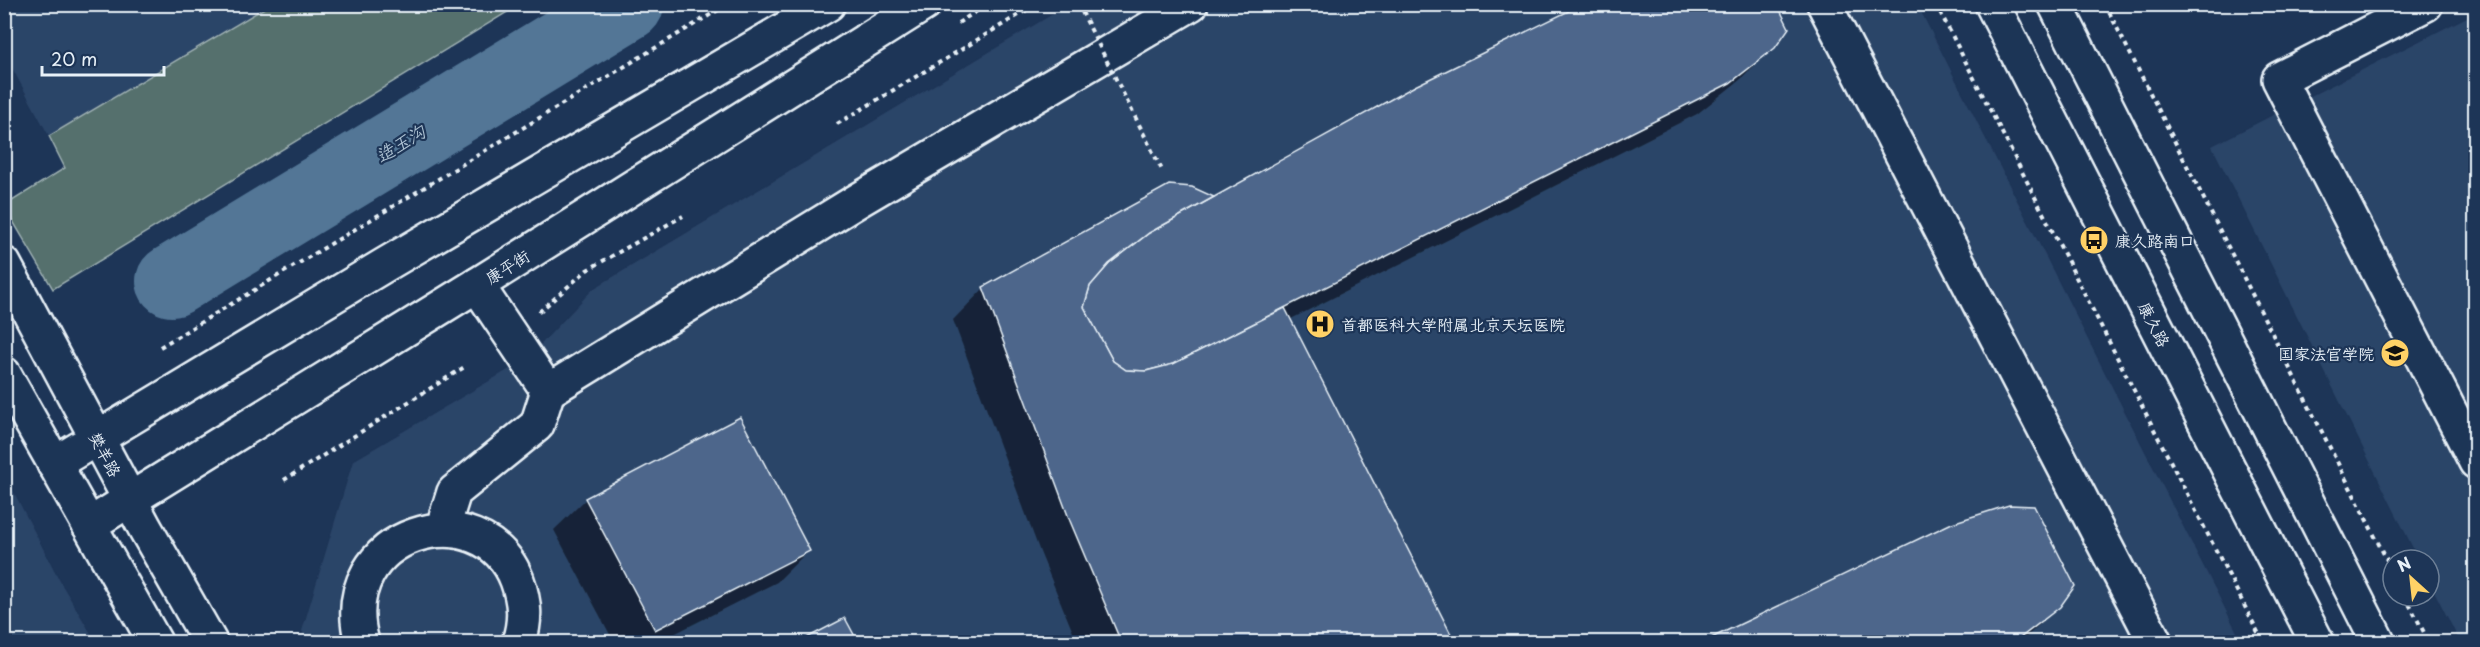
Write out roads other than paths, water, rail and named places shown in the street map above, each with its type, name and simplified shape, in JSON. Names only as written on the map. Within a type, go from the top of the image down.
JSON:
[{"type":"street","points":[[54,464],[828,4]]},
{"type":"street","name":"康平街","points":[[89,525],[924,4]]},
{"type":"street","points":[[442,530],[454,492],[537,425],[548,391],[857,201],[1191,4]]},
{"type":"street","points":[[1824,4],[2155,642]]},
{"type":"street","name":"康久路","points":[[1992,4],[2317,642]]},
{"type":"street","points":[[2055,4],[2378,642]]},
{"type":"street","points":[[2426,4],[2279,79],[2475,462]]},
{"type":"street","name":"樊羊路","points":[[4,264],[130,500],[210,642]]},
{"type":"street","points":[[477,285],[548,391]]},
{"type":"street","points":[[4,374],[155,642]]},
{"type":"street","points":[[362,642],[356,615],[360,589],[372,565],[392,546],[416,534],[442,530],[471,535],[495,549],[513,571],[524,598],[524,626],[519,642]]},
{"type":"waterway","name":"造玉沟","points":[[172,281],[628,4]]},
{"type":"place","name":"康久路南口","points":[[2094,240]]},
{"type":"place","name":"首都医科大学附属北京天坛医院","points":[[1320,324]]},
{"type":"place","name":"国家法官学院","points":[[2395,353]]}]
